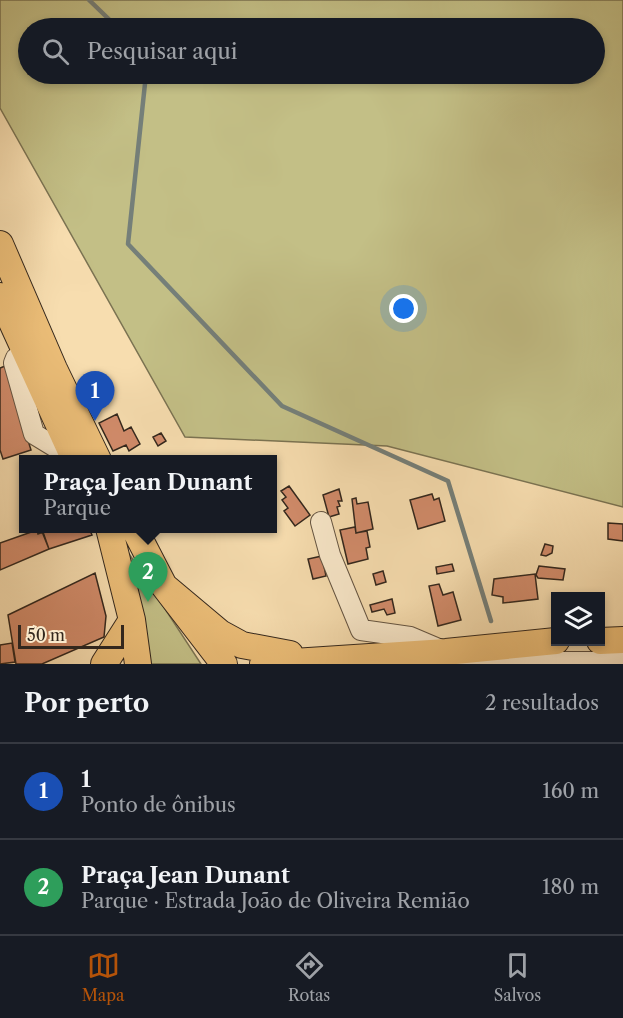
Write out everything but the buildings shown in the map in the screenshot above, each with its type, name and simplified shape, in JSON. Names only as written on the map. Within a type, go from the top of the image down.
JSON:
[{"type":"main road","points":[[0,244],[74,455]]},
{"type":"main road","points":[[0,297],[34,347],[96,455]]},
{"type":"main road","points":[[110,533],[132,620],[138,664]]},
{"type":"main road","points":[[137,533],[164,586],[224,664]]},
{"type":"main road","points":[[164,586],[220,633],[242,645],[322,661]]},
{"type":"main road","points":[[104,664],[132,620]]},
{"type":"main road","points":[[605,640],[623,640]]},
{"type":"main road","points":[[263,664],[446,652],[549,656]]},
{"type":"lane","points":[[321,522],[330,555],[361,630],[364,658]]},
{"type":"lane","points":[[361,630],[410,637],[446,652]]},
{"type":"lane","points":[[322,661],[549,656],[623,662]]},
{"type":"shaded area","points":[[0,0],[623,0],[623,507],[387,446],[185,437],[0,108]]},
{"type":"shaded area","points":[[120,540],[201,664],[150,664]]},
{"type":"waterway","points":[[89,0],[108,18]]},
{"type":"waterway","points":[[145,84],[128,244],[282,406],[448,481],[491,621]]},
{"type":"place","name":"1","points":[[95,421]]},
{"type":"place","name":"Praça Jean Dunant","points":[[148,602]]}]
